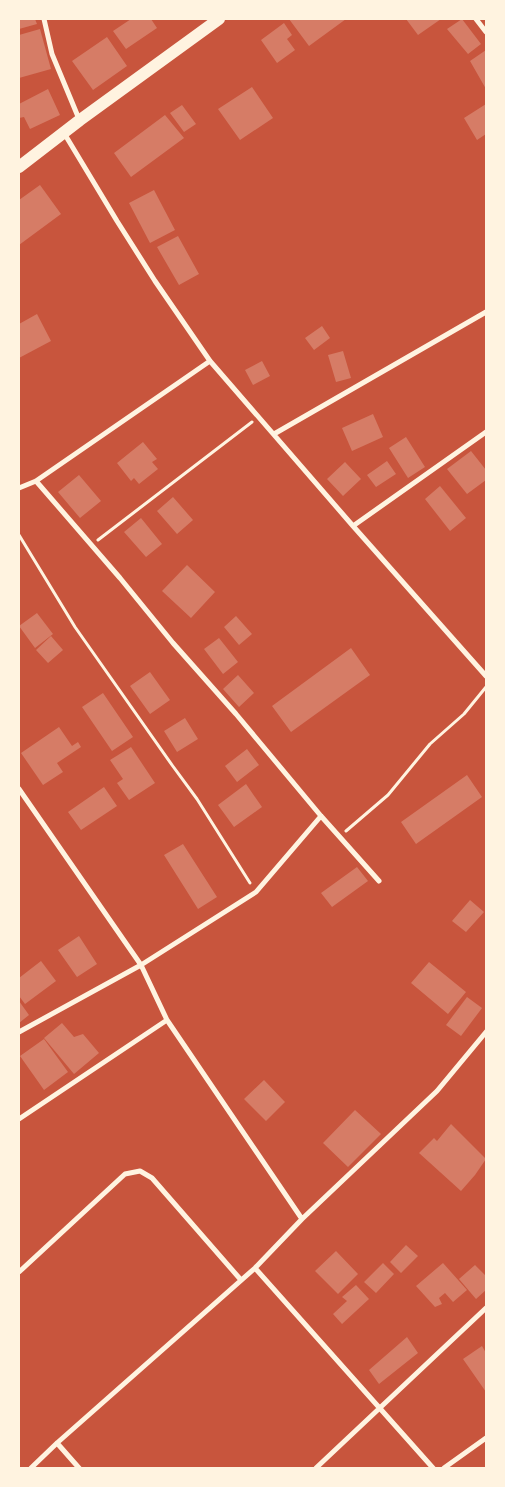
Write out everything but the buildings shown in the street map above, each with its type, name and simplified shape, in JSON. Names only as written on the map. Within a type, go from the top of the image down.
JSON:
[{"type":"highway","points":[[19,165],[219,19]]},
{"type":"street","points":[[44,19],[52,54],[80,120]]},
{"type":"street","points":[[476,19],[486,32]]},
{"type":"street","points":[[64,133],[155,281],[210,361],[486,676]]},
{"type":"street","points":[[274,434],[486,312]]},
{"type":"street","points":[[19,488],[36,482],[210,361]]},
{"type":"street","points":[[353,526],[486,432]]},
{"type":"street","points":[[36,482],[379,881]]},
{"type":"street","points":[[19,789],[140,965],[167,1020],[302,1219]]},
{"type":"street","points":[[19,1032],[140,965],[256,892],[322,816]]},
{"type":"street","points":[[19,1119],[167,1020]]},
{"type":"street","points":[[31,1468],[254,1268],[302,1219],[437,1091],[486,1032]]},
{"type":"street","points":[[19,1272],[125,1174],[140,1170],[152,1178],[241,1280]]},
{"type":"street","points":[[254,1268],[433,1468]]},
{"type":"street","points":[[316,1468],[486,1308]]},
{"type":"street","points":[[444,1468],[486,1438]]},
{"type":"street","points":[[57,1443],[79,1468]]},
{"type":"path","points":[[92,545],[259,417]]},
{"type":"path","points":[[19,535],[76,627],[197,799],[256,892]]},
{"type":"path","points":[[340,837],[388,795],[430,744],[464,714],[486,687]]}]
